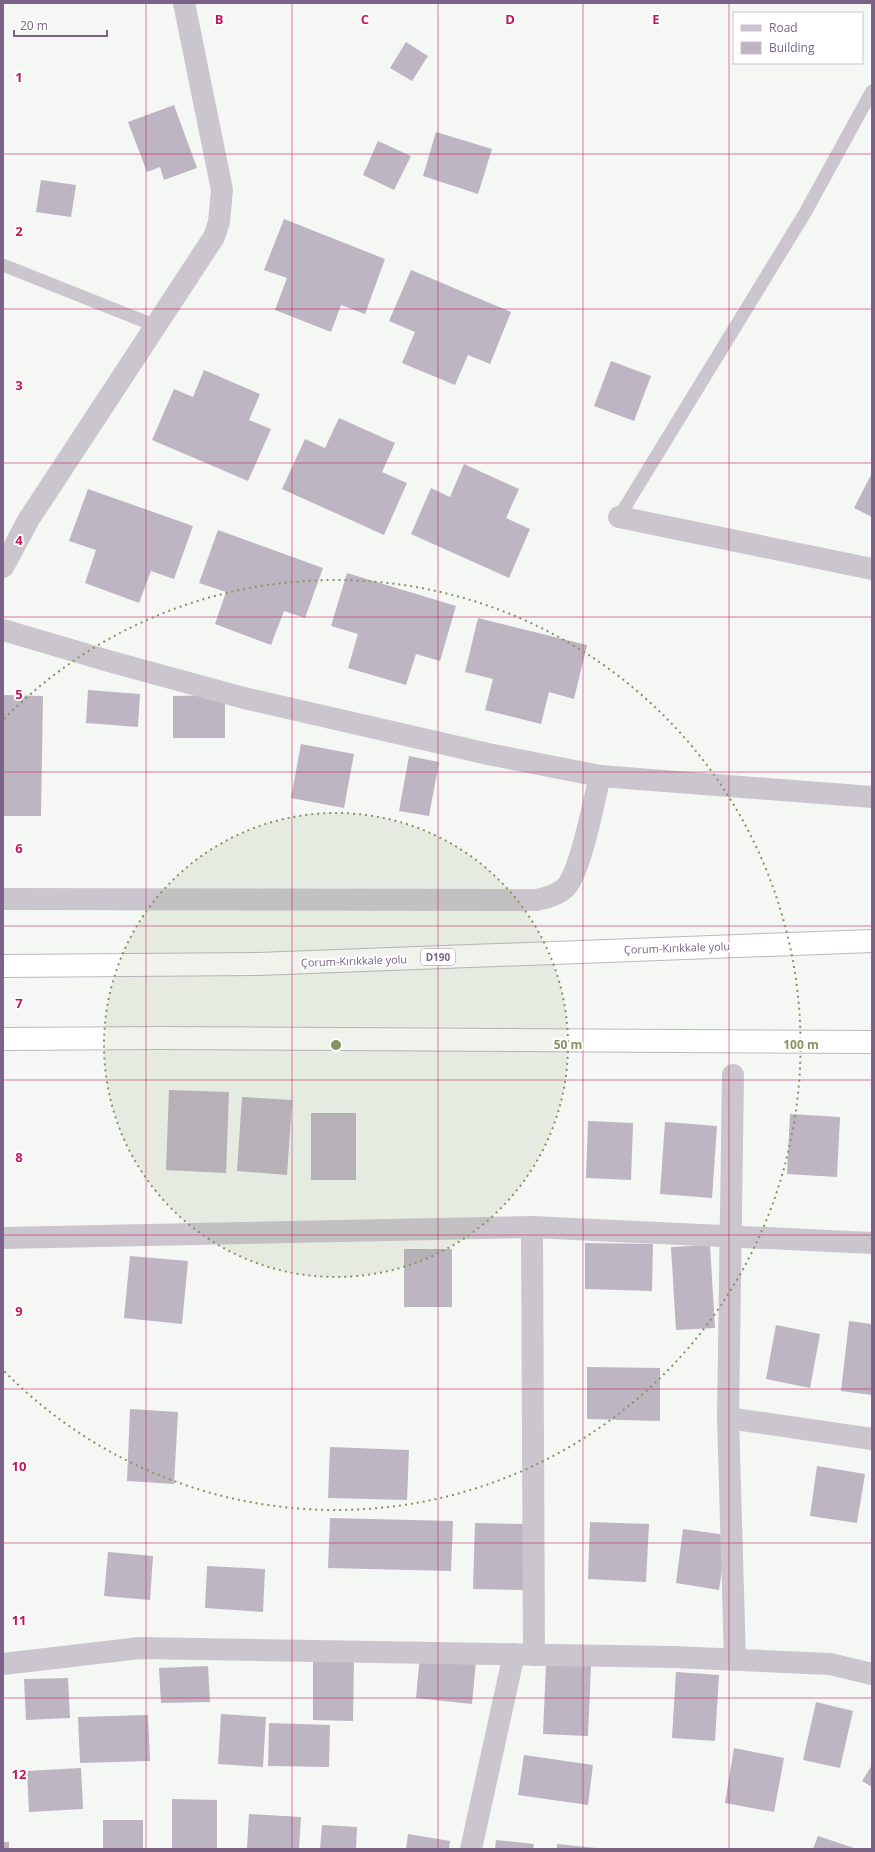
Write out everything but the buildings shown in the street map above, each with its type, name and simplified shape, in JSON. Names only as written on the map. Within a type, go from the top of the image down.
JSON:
[{"type":"highway","name":"Çorum-Kırıkkale yolu","points":[[3,966],[258,964],[872,941]]},
{"type":"highway","points":[[3,1039],[169,1038],[872,1042]]},
{"type":"street","points":[[3,567],[29,519],[214,237],[219,222],[222,205],[220,175],[184,3]]},
{"type":"street","points":[[620,517],[872,569]]},
{"type":"street","points":[[3,630],[244,698],[488,754],[600,776],[872,797]]},
{"type":"street","points":[[3,899],[536,900],[548,898],[567,886],[576,870],[600,776]]},
{"type":"street","points":[[733,1075],[728,1418],[735,1660]]},
{"type":"street","points":[[471,1849],[524,1654],[532,1227]]},
{"type":"street","points":[[3,1238],[532,1227],[731,1235],[872,1244]]},
{"type":"street","points":[[728,1418],[872,1439]]},
{"type":"street","points":[[3,1664],[140,1648],[524,1654],[735,1660],[830,1664],[872,1674]]},
{"type":"lane","points":[[620,517],[805,213],[872,92]]},
{"type":"lane","points":[[3,265],[156,326]]}]
